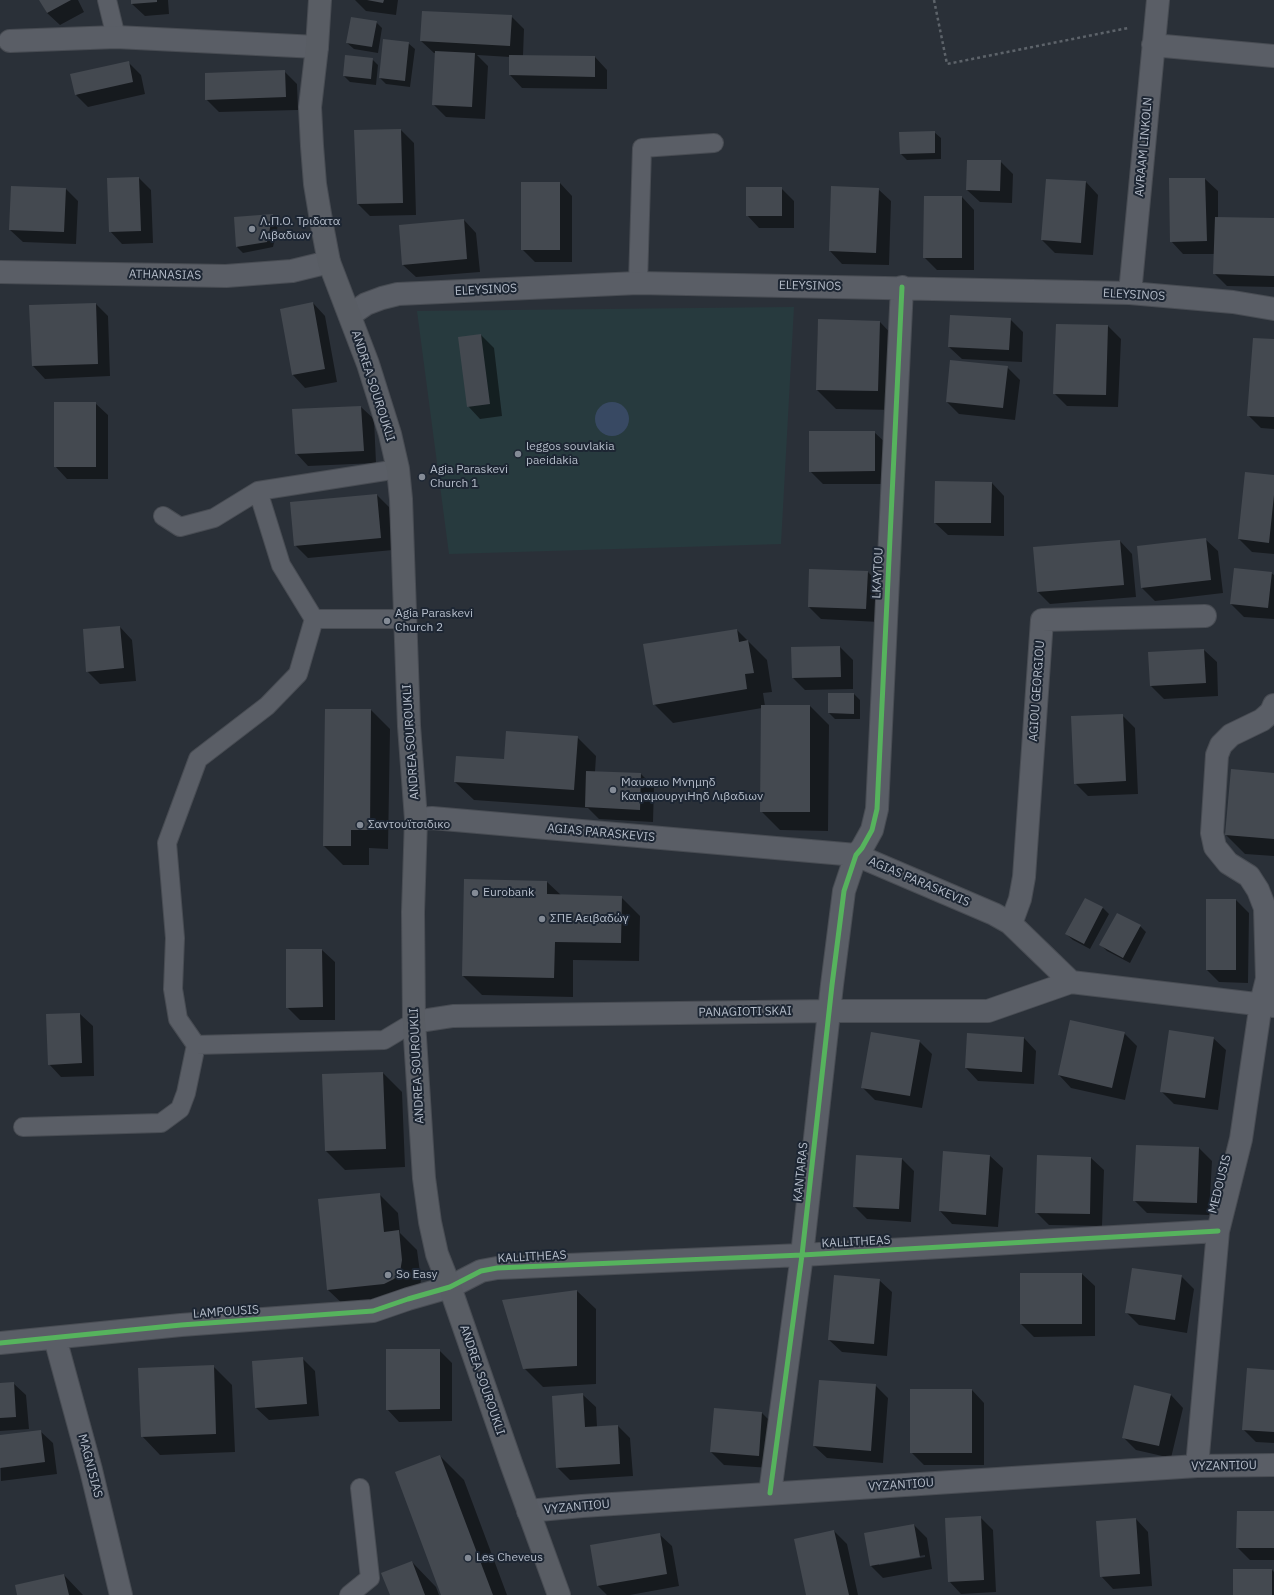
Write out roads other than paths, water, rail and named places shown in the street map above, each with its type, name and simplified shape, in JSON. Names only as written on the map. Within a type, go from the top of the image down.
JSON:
[{"type":"main road","name":"ANDREA SOUROUKLI","points":[[320,0],[317,47],[310,107],[316,191],[329,262],[350,315],[390,434],[398,469],[401,499],[409,726],[416,819],[413,912],[414,1022],[424,1178],[430,1222],[438,1254],[558,1595]]},
{"type":"street","name":"AVRAAM LINKOLN","points":[[1130,293],[1158,0]]},
{"type":"street","points":[[10,41],[116,38],[317,47]]},
{"type":"street","points":[[1153,45],[1274,56]]},
{"type":"street","name":"ATHANASIAS","points":[[0,272],[226,276],[292,271],[329,262]]},
{"type":"street","name":"ELEYSINOS","points":[[350,315],[366,304],[398,294],[638,283],[902,287],[1130,293],[1233,302],[1274,309]]},
{"type":"street","name":"LKAYTOU","points":[[856,855],[862,848],[872,830],[877,809],[902,287]]},
{"type":"street","name":"AGIOU GEORGIOU","points":[[1010,923],[1020,899],[1024,877],[1042,620],[1205,616]]},
{"type":"street","name":"MEDOUSIS","points":[[1197,1466],[1218,1231],[1241,1138],[1268,1005],[1265,908],[1258,890],[1249,876],[1228,863],[1216,847],[1212,833],[1217,755],[1222,745],[1231,735],[1262,720],[1271,712],[1274,705]]},
{"type":"street","name":"AGIAS PARASKEVIS","points":[[416,819],[432,818],[856,855],[994,914],[1010,923],[1071,982]]},
{"type":"street","name":"KANTARAS","points":[[770,1493],[802,1255],[844,891],[856,855]]},
{"type":"street","points":[[1071,982],[1268,1005]]},
{"type":"street","name":"PANAGIOTI SKAI","points":[[414,1022],[453,1016],[829,1011],[988,1011],[1071,982]]},
{"type":"street","name":"KALLITHEAS","points":[[450,1287],[481,1271],[497,1268],[802,1255],[1218,1231]]},
{"type":"street","name":"LAMPOUSIS","points":[[0,1343],[181,1325],[373,1311],[450,1287]]},
{"type":"street","name":"MAGNISIAS","points":[[55,1338],[91,1470],[121,1595]]},
{"type":"street","name":"VYZANTIOU","points":[[528,1511],[770,1493],[1197,1466],[1274,1465]]},
{"type":"lane","points":[[108,0],[116,38]]},
{"type":"lane","points":[[638,283],[642,148],[714,144]]},
{"type":"lane","points":[[163,516],[180,527],[187,526],[214,518],[258,491],[398,469]]},
{"type":"lane","points":[[23,1127],[161,1123],[180,1109],[186,1093],[196,1045],[178,1019],[173,989],[175,938],[167,843],[198,759],[267,706],[298,674],[314,619],[281,564],[258,491]]},
{"type":"lane","points":[[314,619],[405,619]]},
{"type":"lane","points":[[196,1045],[384,1040],[414,1022]]},
{"type":"lane","points":[[349,1595],[370,1578],[360,1488]]},
{"type":"water","points":[[609,402],[615,402],[619,403],[626,409],[629,419],[628,426],[622,433],[615,436],[609,436],[605,435],[598,429],[595,422],[595,416],[596,412],[602,405]]},
{"type":"place","name":"Λ.Π.Ο. Τριδατα Λιβαδιων","points":[[252,229]]},
{"type":"place","name":"leggos souvlakia paeidakia","points":[[518,454]]},
{"type":"place","name":"Agia Paraskevi Church 1","points":[[422,477]]},
{"type":"place","name":"Agia Paraskevi Church 2","points":[[387,621]]},
{"type":"place","name":"Μαυαειο Μνημηδ ΚαηαμουργιΗηδ Λιβαδιων","points":[[613,790]]},
{"type":"place","name":"Σαντουϊτσιδικο","points":[[360,825]]},
{"type":"place","name":"Eurobank","points":[[475,893]]},
{"type":"place","name":"ΣΠΕ Αειβαδώγ","points":[[542,919]]},
{"type":"place","name":"So Easy","points":[[388,1275]]},
{"type":"place","name":"Les Cheveus","points":[[468,1558]]}]
